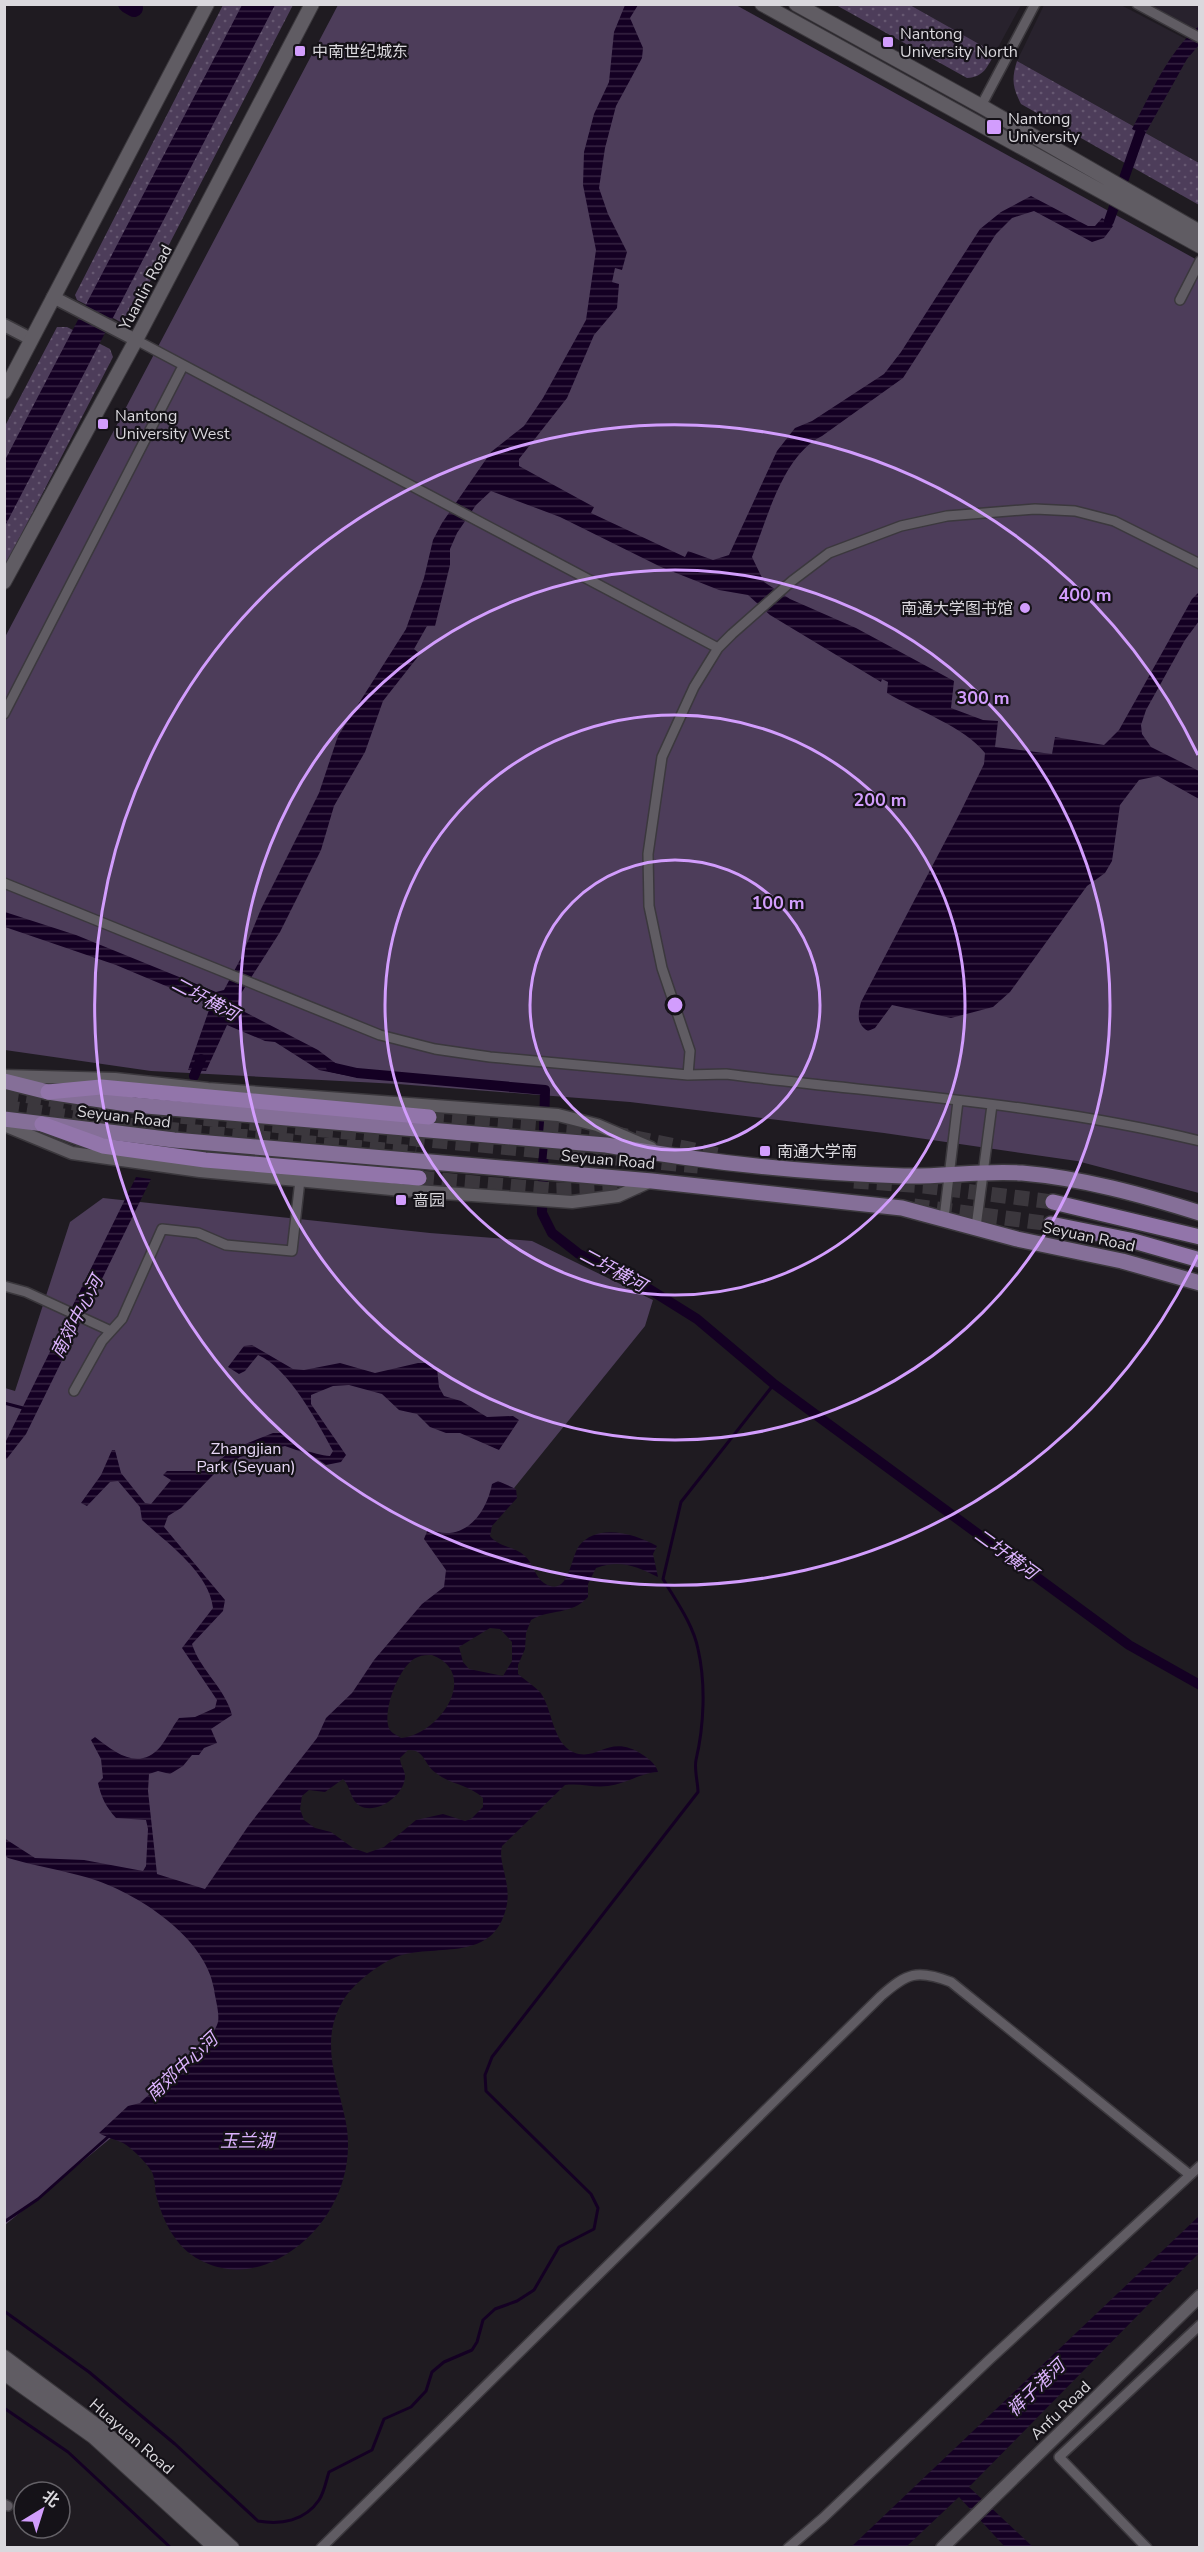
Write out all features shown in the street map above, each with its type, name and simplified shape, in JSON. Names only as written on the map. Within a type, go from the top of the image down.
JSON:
[{"type":"highway","points":[[48,1092],[101,1088],[429,1117]]},
{"type":"highway","points":[[42,1124],[114,1148],[205,1160],[420,1178]]},
{"type":"highway","points":[[1053,1202],[1200,1237]]},
{"type":"highway","points":[[1051,1224],[1131,1240],[1200,1260]]},
{"type":"main road","points":[[4,392],[207,4]]},
{"type":"main road","name":"Yuanlin Road","points":[[4,582],[136,340],[312,4]]},
{"type":"main road","points":[[762,4],[1200,246]]},
{"type":"main road","points":[[796,4],[981,106],[1200,232]]},
{"type":"main road","name":"Seyuan Road","points":[[4,1081],[48,1092],[134,1105],[594,1144],[681,1158],[840,1172],[950,1175],[1022,1173],[1070,1180],[1200,1213]]},
{"type":"main road","name":"Seyuan Road","points":[[4,1119],[174,1140],[652,1181],[902,1208],[1017,1239],[1122,1261],[1200,1284]]},
{"type":"main road","name":"Huayuan Road","points":[[4,2357],[101,2429],[232,2547]]},
{"type":"main road","name":"Huayuan Road","points":[[4,2373],[94,2438],[216,2547]]},
{"type":"street","points":[[972,121],[1035,4]]},
{"type":"street","points":[[1137,4],[1200,38]]},
{"type":"street","points":[[1180,300],[1200,261]]},
{"type":"street","points":[[53,297],[718,648]]},
{"type":"street","points":[[4,325],[31,339]]},
{"type":"street","points":[[4,714],[183,366]]},
{"type":"street","points":[[688,1075],[690,1051],[662,968],[649,906],[648,854],[662,756],[694,687],[718,648],[780,591],[829,553],[902,526],[987,511],[1076,511],[1114,521],[1200,564]]},
{"type":"street","points":[[4,883],[380,1035],[435,1049],[688,1075],[726,1074],[1062,1113],[1140,1126],[1200,1141]]},
{"type":"street","points":[[4,1076],[115,1079],[208,1089],[558,1115],[597,1125],[681,1158]]},
{"type":"street","points":[[944,1218],[958,1101]]},
{"type":"street","points":[[976,1227],[992,1105]]},
{"type":"street","points":[[4,1125],[72,1153],[200,1171],[300,1180],[572,1202],[618,1196],[652,1181]]},
{"type":"street","points":[[74,1391],[102,1341],[122,1319],[162,1229],[198,1233],[226,1245],[292,1251],[300,1180]]},
{"type":"street","points":[[4,1286],[26,1292],[111,1331]]},
{"type":"street","points":[[321,2547],[881,1996],[898,1981],[913,1974],[933,1975],[951,1982],[1190,2175]]},
{"type":"street","points":[[788,2547],[824,2518],[989,2360],[1200,2166]]},
{"type":"street","name":"Anfu Road","points":[[945,2547],[1200,2296]]},
{"type":"street","points":[[1147,2547],[1059,2457],[1200,2325]]},
{"type":"shaded area","points":[[910,5],[1021,5],[995,53]]},
{"type":"shaded area","points":[[1044,5],[1121,5],[1199,46],[1199,163],[1017,61]]},
{"type":"shaded area","points":[[1151,5],[1199,5],[1199,31]]},
{"type":"green space","points":[[223,5],[293,5],[129,322],[123,323],[77,300],[75,295]]},
{"type":"green space","name":"Nantong University","points":[[338,5],[736,5],[1199,261],[1199,1193],[1077,1161],[884,1133],[630,1102],[398,1084],[151,1071],[5,1050],[4,639]]},
{"type":"green space","points":[[836,5],[910,5],[995,53],[981,73],[967,78]]},
{"type":"green space","points":[[1017,61],[1199,163],[1199,205],[1021,104],[1014,84]]},
{"type":"green space","points":[[57,327],[67,327],[110,349],[113,357],[5,566],[5,426]]},
{"type":"green space","name":"Zhangjian Park (Seyuan)","points":[[103,1198],[430,1233],[532,1241],[653,1300],[645,1326],[481,1529],[426,1628],[253,1841],[246,2027],[5,2225],[5,1388],[15,1391],[70,1222]]},
{"type":"water","points":[[242,5],[275,5],[5,526],[5,460]]},
{"type":"water","points":[[625,5],[638,5],[630,18],[643,48],[642,58],[616,106],[605,148],[599,188],[608,214],[627,252],[622,270],[615,268],[612,282],[619,284],[617,308],[594,335],[567,398],[519,459],[519,466],[594,507],[591,513],[685,557],[688,551],[713,560],[729,555],[777,451],[795,428],[812,421],[884,374],[901,352],[980,229],[1001,212],[1031,196],[1088,226],[1095,226],[1102,218],[1113,226],[1104,238],[1092,242],[1034,211],[1012,218],[996,234],[903,378],[808,445],[797,458],[778,489],[752,557],[764,582],[790,599],[856,628],[954,681],[951,708],[983,720],[998,721],[995,747],[1052,754],[1055,737],[1104,745],[1119,730],[1192,599],[1199,592],[1199,621],[1185,640],[1146,710],[1141,725],[1142,734],[1151,747],[1199,771],[1199,799],[1158,776],[1139,780],[1120,805],[1112,861],[1105,873],[1087,886],[1010,992],[993,1007],[951,1018],[892,1005],[875,1028],[868,1031],[860,1022],[861,1002],[959,815],[984,764],[985,753],[953,727],[887,693],[888,682],[882,679],[881,682],[770,615],[748,595],[719,590],[661,567],[560,517],[491,491],[476,505],[457,533],[450,549],[450,565],[435,626],[427,626],[414,649],[420,654],[383,701],[365,752],[334,806],[321,850],[280,932],[240,995],[238,1003],[241,1010],[318,1050],[354,1077],[319,1070],[275,1042],[265,1041],[227,1025],[206,1071],[188,1070],[209,1010],[204,1002],[116,965],[5,927],[5,912],[76,935],[216,992],[224,990],[241,958],[261,909],[319,793],[338,736],[406,629],[424,578],[433,540],[442,523],[491,452],[524,426],[543,398],[586,320],[596,250],[583,185],[584,152],[594,114],[609,82],[614,32]]},
{"type":"water","points":[[1199,26],[1199,45],[1187,59],[1144,136],[1132,129],[1169,61]]},
{"type":"water","points":[[136,1177],[151,1179],[26,1434],[5,1461],[5,1443]]},
{"type":"water","name":"玉兰湖","points":[[252,1345],[293,1369],[304,1370],[340,1363],[375,1373],[418,1363],[429,1363],[437,1368],[439,1387],[444,1396],[461,1401],[487,1417],[513,1416],[519,1420],[499,1450],[460,1433],[446,1433],[430,1427],[417,1414],[399,1410],[382,1394],[349,1385],[333,1386],[311,1395],[311,1404],[346,1455],[341,1462],[326,1465],[313,1456],[285,1446],[240,1457],[213,1475],[181,1508],[168,1516],[164,1527],[225,1600],[223,1611],[192,1644],[224,1696],[232,1715],[211,1729],[217,1743],[204,1748],[199,1755],[192,1755],[183,1766],[170,1774],[158,1771],[149,1774],[148,1791],[157,1874],[205,1889],[249,1825],[317,1738],[326,1718],[352,1693],[374,1660],[422,1604],[444,1587],[446,1570],[424,1539],[428,1529],[441,1533],[452,1533],[471,1524],[484,1506],[492,1484],[498,1481],[516,1489],[517,1498],[492,1526],[490,1536],[498,1543],[525,1556],[544,1583],[559,1586],[568,1575],[579,1546],[596,1534],[617,1532],[628,1534],[657,1546],[653,1554],[658,1577],[628,1565],[604,1565],[596,1568],[588,1584],[588,1597],[581,1603],[531,1620],[526,1633],[525,1649],[518,1665],[518,1674],[540,1692],[561,1741],[573,1752],[590,1754],[621,1746],[643,1755],[650,1760],[658,1772],[608,1786],[565,1785],[502,1846],[507,1902],[498,1928],[487,1939],[459,1948],[411,1953],[396,1957],[376,1968],[351,1990],[338,2012],[331,2042],[334,2072],[348,2139],[343,2181],[325,2218],[296,2248],[259,2267],[239,2270],[210,2265],[191,2255],[177,2241],[162,2214],[150,2168],[127,2145],[99,2133],[128,2106],[140,2103],[193,2056],[211,2035],[217,2025],[218,2017],[214,1989],[208,1970],[198,1952],[183,1935],[147,1906],[127,1894],[89,1878],[8,1858],[5,1855],[4,1838],[35,1858],[84,1860],[143,1871],[146,1866],[148,1829],[146,1820],[116,1818],[109,1810],[98,1783],[103,1778],[101,1759],[91,1740],[95,1737],[119,1754],[136,1759],[144,1758],[153,1754],[161,1746],[179,1718],[195,1717],[215,1708],[217,1700],[182,1648],[213,1608],[204,1582],[174,1548],[142,1520],[140,1507],[118,1481],[110,1482],[87,1506],[81,1503],[101,1475],[112,1450],[115,1450],[121,1473],[145,1503],[151,1504],[171,1480],[163,1475],[167,1471],[207,1471],[233,1449],[273,1433],[281,1433],[297,1446],[310,1452],[330,1456],[333,1451],[311,1411],[291,1383],[269,1361],[258,1355],[245,1371],[239,1374],[228,1367],[244,1346]],"holes":[[[490,1628],[500,1629],[512,1642],[512,1661],[503,1676],[469,1669],[463,1662],[459,1647]],[[432,1655],[446,1664],[453,1675],[454,1688],[450,1702],[441,1715],[416,1734],[401,1738],[391,1731],[388,1725],[388,1708],[400,1676],[411,1661],[420,1656]],[[408,1750],[418,1752],[436,1773],[483,1798],[483,1807],[471,1819],[465,1821],[443,1814],[416,1820],[384,1847],[367,1853],[353,1848],[331,1832],[315,1828],[304,1820],[300,1809],[302,1796],[309,1790],[325,1792],[343,1779],[354,1800],[360,1806],[374,1808],[389,1802],[404,1783],[405,1774],[400,1758]]]},
{"type":"water","name":"裤子港河","points":[[1199,2216],[1199,2253],[969,2487],[1033,2547],[1005,2547],[959,2497],[906,2547],[850,2548]]},
{"type":"waterway","points":[[127,4],[134,8]]},
{"type":"waterway","points":[[1109,221],[1140,133]]},
{"type":"waterway","points":[[194,1076],[201,1059]]},
{"type":"waterway","name":"二圩横河","points":[[331,1067],[357,1073],[545,1090],[542,1213],[552,1233],[579,1254],[641,1284],[697,1319],[774,1384],[1129,1645],[1200,1685]]},
{"type":"waterway","points":[[4,2311],[89,2372],[175,2444],[258,2521],[284,2522],[300,2517],[313,2507],[322,2494],[329,2472],[372,2450],[384,2419],[411,2407],[426,2391],[432,2372],[444,2362],[472,2350],[477,2342],[483,2320],[495,2309],[517,2301],[534,2290],[559,2247],[594,2229],[598,2208],[591,2194],[486,2091],[485,2075],[492,2057],[698,1792],[696,1764],[703,1705],[701,1662],[696,1640],[684,1613],[663,1579],[681,1502],[774,1384]]},
{"type":"waterway","points":[[4,1403],[23,1408]]},
{"type":"waterway","name":"南郊中心河","points":[[4,2222],[38,2199],[109,2136]]},
{"type":"waterway","points":[[4,2408],[68,2452],[171,2548]]},
{"type":"tunnel","points":[[4,1092],[119,1110]]},
{"type":"tunnel","points":[[4,1107],[125,1125],[416,1153]]},
{"type":"tunnel","points":[[158,1114],[698,1166]]},
{"type":"tunnel","points":[[429,1117],[607,1132],[723,1156]]},
{"type":"tunnel","points":[[419,1178],[554,1190],[641,1187]]},
{"type":"tunnel","points":[[854,1181],[924,1186],[1053,1202]]},
{"type":"tunnel","points":[[914,1206],[1051,1224]]},
{"type":"place","name":"Nantong University North","points":[[888,42]]},
{"type":"place","name":"中南世纪城东","points":[[300,51]]},
{"type":"place","name":"Nantong University","points":[[994,127]]},
{"type":"place","name":"Nantong University West","points":[[103,424]]},
{"type":"place","name":"南通大学图书馆","points":[[1025,608]]},
{"type":"place","name":"南通大学南","points":[[765,1151]]},
{"type":"place","name":"啬园","points":[[401,1200]]}]
